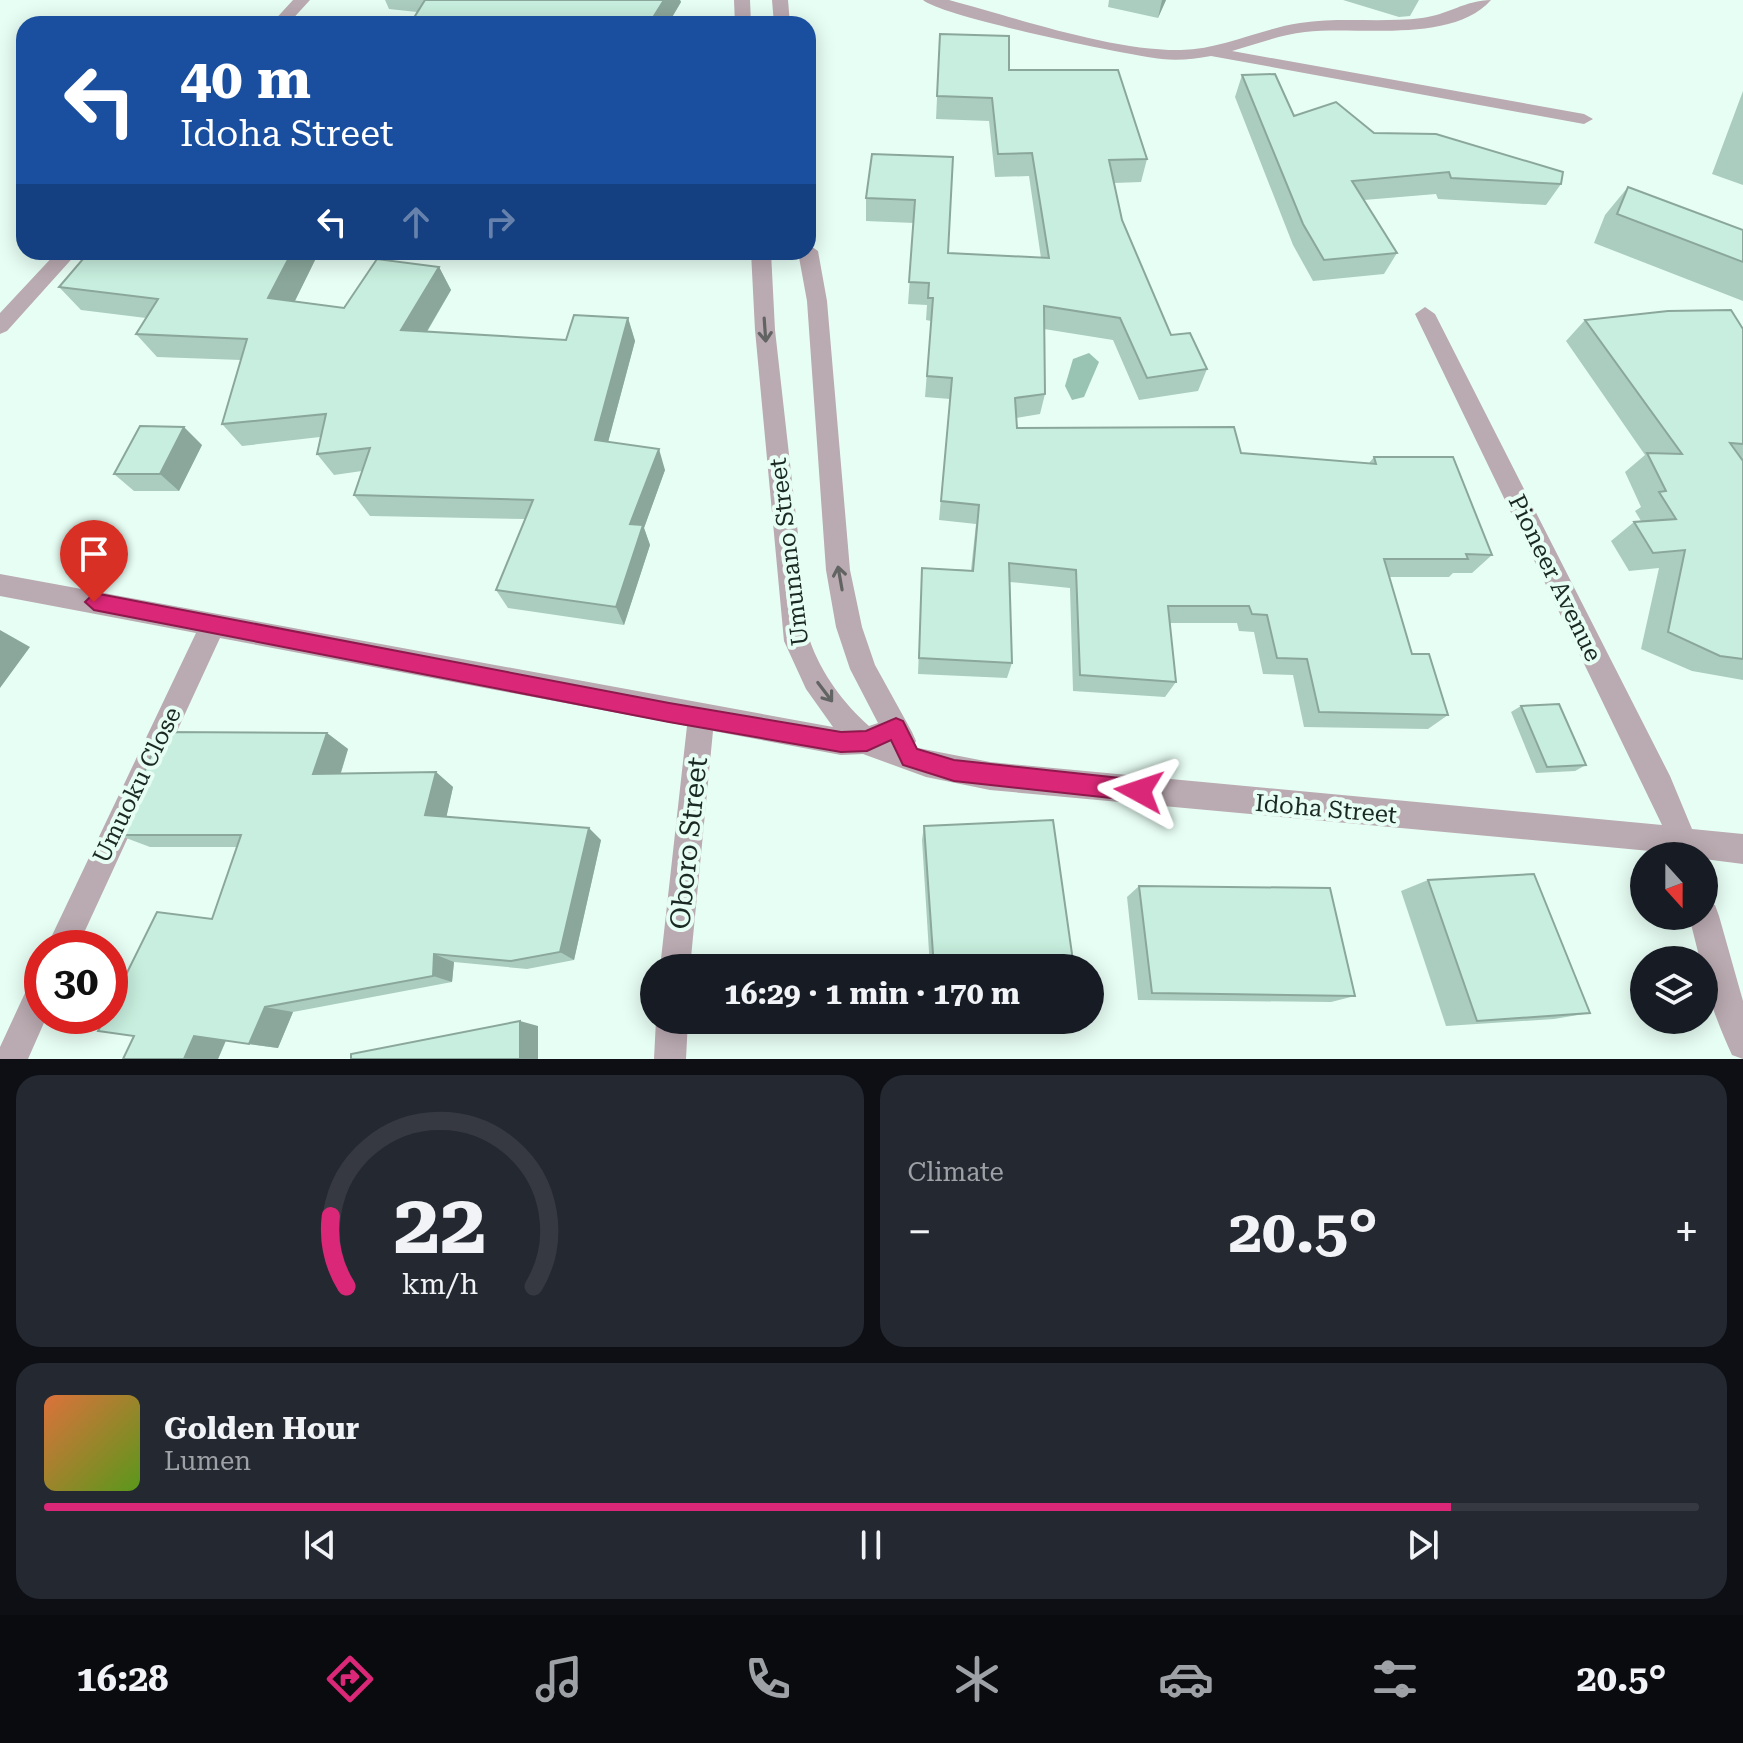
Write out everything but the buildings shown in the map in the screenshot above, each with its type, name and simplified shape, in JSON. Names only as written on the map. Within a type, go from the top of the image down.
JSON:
[{"type":"street","points":[[287,16],[302,0]]},
{"type":"street","points":[[931,0],[1132,49],[1165,54],[1211,51],[1301,28],[1386,25],[1458,16],[1483,0]]},
{"type":"street","points":[[1211,51],[1584,119]]},
{"type":"street","points":[[0,326],[61,260]]},
{"type":"street","name":"Umunano Street","points":[[761,260],[765,330],[797,641],[804,662],[816,681],[867,741],[910,758]]},
{"type":"street","name":"Umunano Street","points":[[810,260],[817,301],[841,584],[857,655],[910,758]]},
{"type":"street","name":"Pioneer Avenue","points":[[1425,314],[1683,842]]},
{"type":"street","points":[[0,585],[214,623],[701,719],[841,742],[867,741],[896,728]]},
{"type":"street","name":"Umuoku Close","points":[[69,930],[214,623]]},
{"type":"street","name":"Oboro Street","points":[[676,954],[701,719]]},
{"type":"street","name":"Idoha Street","points":[[910,758],[990,776],[1630,843]]},
{"type":"street","name":"Idoha Street","points":[[1718,849],[1743,849]]},
{"type":"street","points":[[1708,930],[1723,989],[1743,1044]]},
{"type":"street","points":[[11,1059],[24,1030]]},
{"type":"street","points":[[670,1059],[671,1034]]},
{"type":"shaded area","points":[[1089,353],[1099,362],[1084,397],[1072,400],[1065,386],[1073,359]]},
{"type":"route","points":[[94,602],[669,713],[841,742],[867,741],[896,728],[910,758],[954,770],[1139,791]]}]
